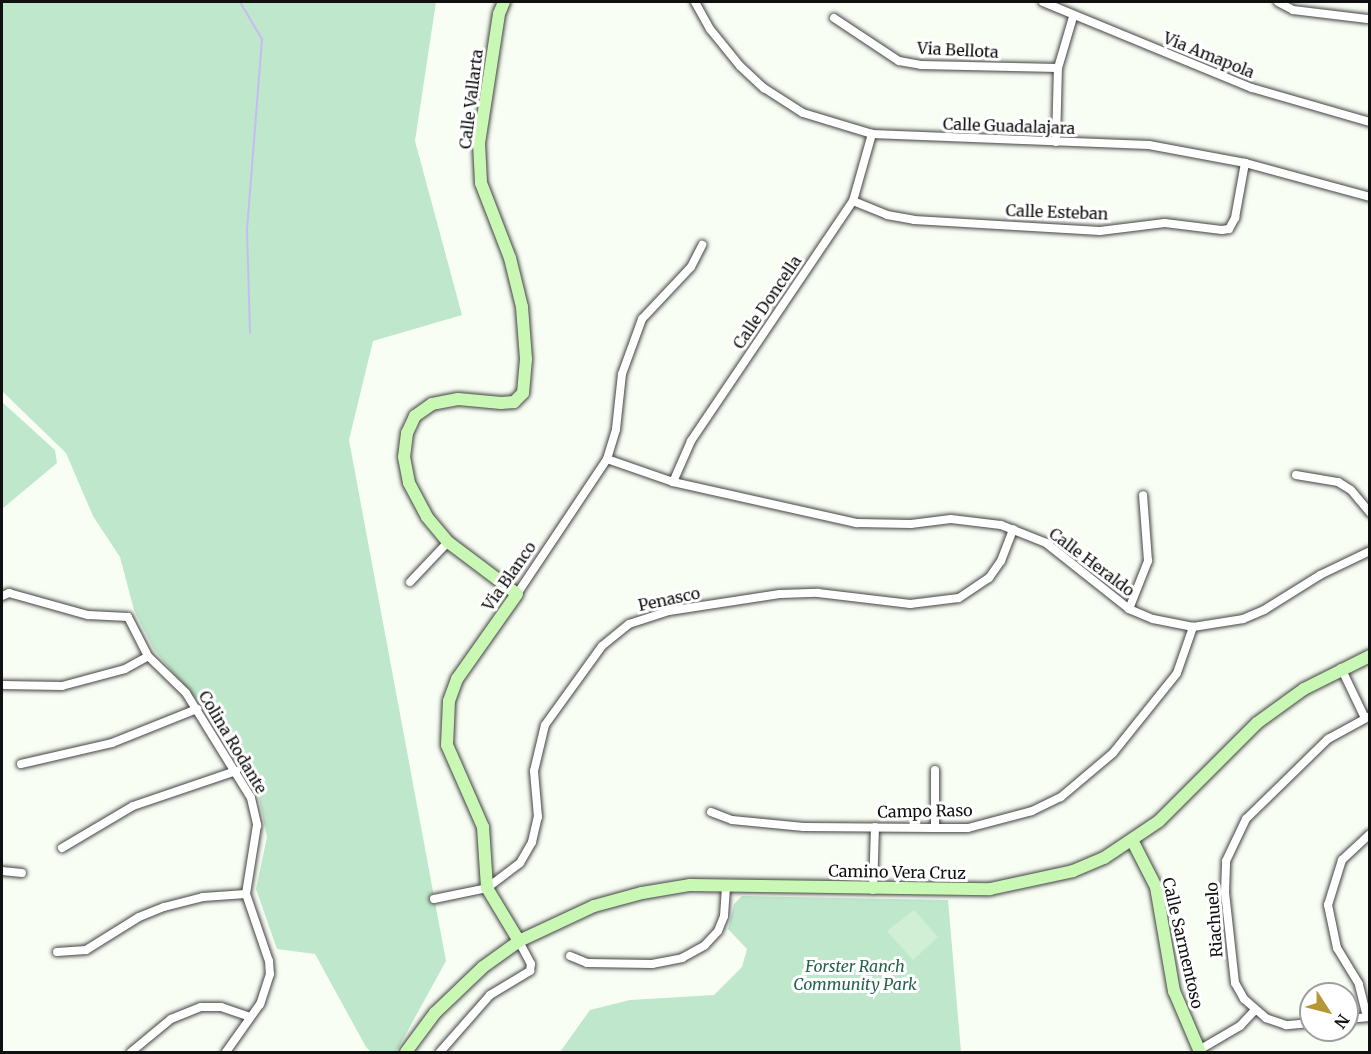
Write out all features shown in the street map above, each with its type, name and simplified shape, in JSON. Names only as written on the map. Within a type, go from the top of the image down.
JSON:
[{"type":"street","name":"Calle Vallarta","points":[[504,2],[499,14],[479,142],[481,183],[510,258],[522,307],[523,393],[514,402],[458,399],[432,404],[415,416],[407,433],[404,457],[410,483],[427,517],[448,542],[517,594]]},
{"type":"street","name":"Calle Guadalajara","points":[[695,2],[710,29],[740,66],[764,88],[803,113],[872,134],[1149,145],[1245,163],[1370,197]]},
{"type":"street","name":"Via Amapola","points":[[1043,2],[1073,17],[1252,88],[1370,122]]},
{"type":"street","points":[[1278,2],[1293,10],[1369,19]]},
{"type":"street","points":[[1056,142],[1058,68],[1073,17]]},
{"type":"street","name":"Via Bellota","points":[[834,18],[899,61],[921,65],[1058,68]]},
{"type":"street","name":"Calle Doncella","points":[[673,482],[691,441],[853,201],[872,134]]},
{"type":"street","name":"Calle Esteban","points":[[853,201],[887,215],[914,220],[1100,231],[1164,223],[1222,230],[1229,229],[1235,218],[1245,163]]},
{"type":"street","name":"Via Blanco","points":[[519,941],[488,888],[483,828],[447,745],[449,701],[457,679],[607,459],[628,348],[642,319],[691,267],[702,245]]},
{"type":"street","name":"Calle Heraldo","points":[[607,459],[673,482],[857,523],[911,524],[972,519],[1014,530],[1046,543],[1129,609],[1153,620],[1193,627],[1220,625],[1264,610],[1320,575],[1370,551]]},
{"type":"street","points":[[1296,475],[1338,482],[1360,499],[1370,513]]},
{"type":"street","points":[[1129,609],[1148,561],[1143,495]]},
{"type":"street","name":"Penasco","points":[[434,899],[488,888],[515,870],[532,842],[538,817],[534,771],[545,725],[602,646],[629,624],[669,611],[780,594],[818,593],[910,604],[959,598],[989,578],[1014,530]]},
{"type":"street","points":[[410,582],[448,542]]},
{"type":"street","name":"Colina Rodante","points":[[2,596],[9,593],[88,615],[123,614],[132,622],[148,656],[197,709],[251,798],[257,825],[246,894],[269,961],[270,974],[264,996],[226,1053]]},
{"type":"street","name":"Campo Raso","points":[[711,812],[732,820],[752,822],[875,827],[935,828],[1001,822],[1061,797],[1113,753],[1159,698],[1185,659],[1193,627]]},
{"type":"street","points":[[2,685],[63,686],[125,669],[148,656]]},
{"type":"street","name":"Camino Vera Cruz","points":[[406,1053],[435,1013],[483,967],[519,941],[594,906],[642,893],[690,885],[873,890],[990,889],[1031,883],[1073,871],[1132,840],[1187,795],[1257,723],[1341,668],[1370,656]]},
{"type":"street","points":[[1341,668],[1367,717]]},
{"type":"street","points":[[21,764],[112,743],[197,709]]},
{"type":"street","name":"Riachuelo","points":[[1299,1024],[1286,1025],[1255,1010],[1235,983],[1225,893],[1226,861],[1233,841],[1246,819],[1328,740],[1367,717]]},
{"type":"street","points":[[935,770],[935,828]]},
{"type":"street","points":[[62,848],[133,806],[236,771]]},
{"type":"street","points":[[873,890],[875,827]]},
{"type":"street","points":[[1368,1017],[1359,984],[1337,948],[1328,905],[1342,860],[1370,834]]},
{"type":"street","name":"Calle Sarmentoso","points":[[1132,840],[1156,887],[1174,992],[1200,1051]]},
{"type":"street","points":[[2,871],[22,873]]},
{"type":"street","points":[[570,956],[587,963],[652,964],[682,958],[705,945],[717,931],[724,916],[726,885]]},
{"type":"street","points":[[57,952],[86,950],[139,917],[174,904],[221,894],[246,894]]},
{"type":"street","points":[[440,1053],[490,995],[530,971],[531,964],[519,941]]},
{"type":"street","points":[[131,1053],[171,1019],[193,1010],[221,1007],[250,1017]]},
{"type":"street","points":[[1200,1051],[1240,1026],[1255,1010]]},
{"type":"green space","points":[[2,2],[436,2],[415,141],[462,315],[373,341],[349,440],[446,961],[396,1052],[371,1052],[366,1047],[315,954],[277,949],[256,889],[267,837],[258,793],[196,699],[154,650],[134,610],[120,557],[93,516],[66,453],[2,391]]},
{"type":"green space","points":[[2,402],[55,450],[57,463],[2,509]]},
{"type":"green space","name":"Forster Ranch Community Park","points":[[742,896],[948,900],[961,1052],[560,1052],[590,1010],[630,1000],[714,995],[742,967],[747,949],[728,929],[734,904]]},
{"type":"green space","points":[[914,910],[938,937],[913,960],[887,931]]},
{"type":"waterway","points":[[240,2],[262,39],[247,230],[250,333]]}]
